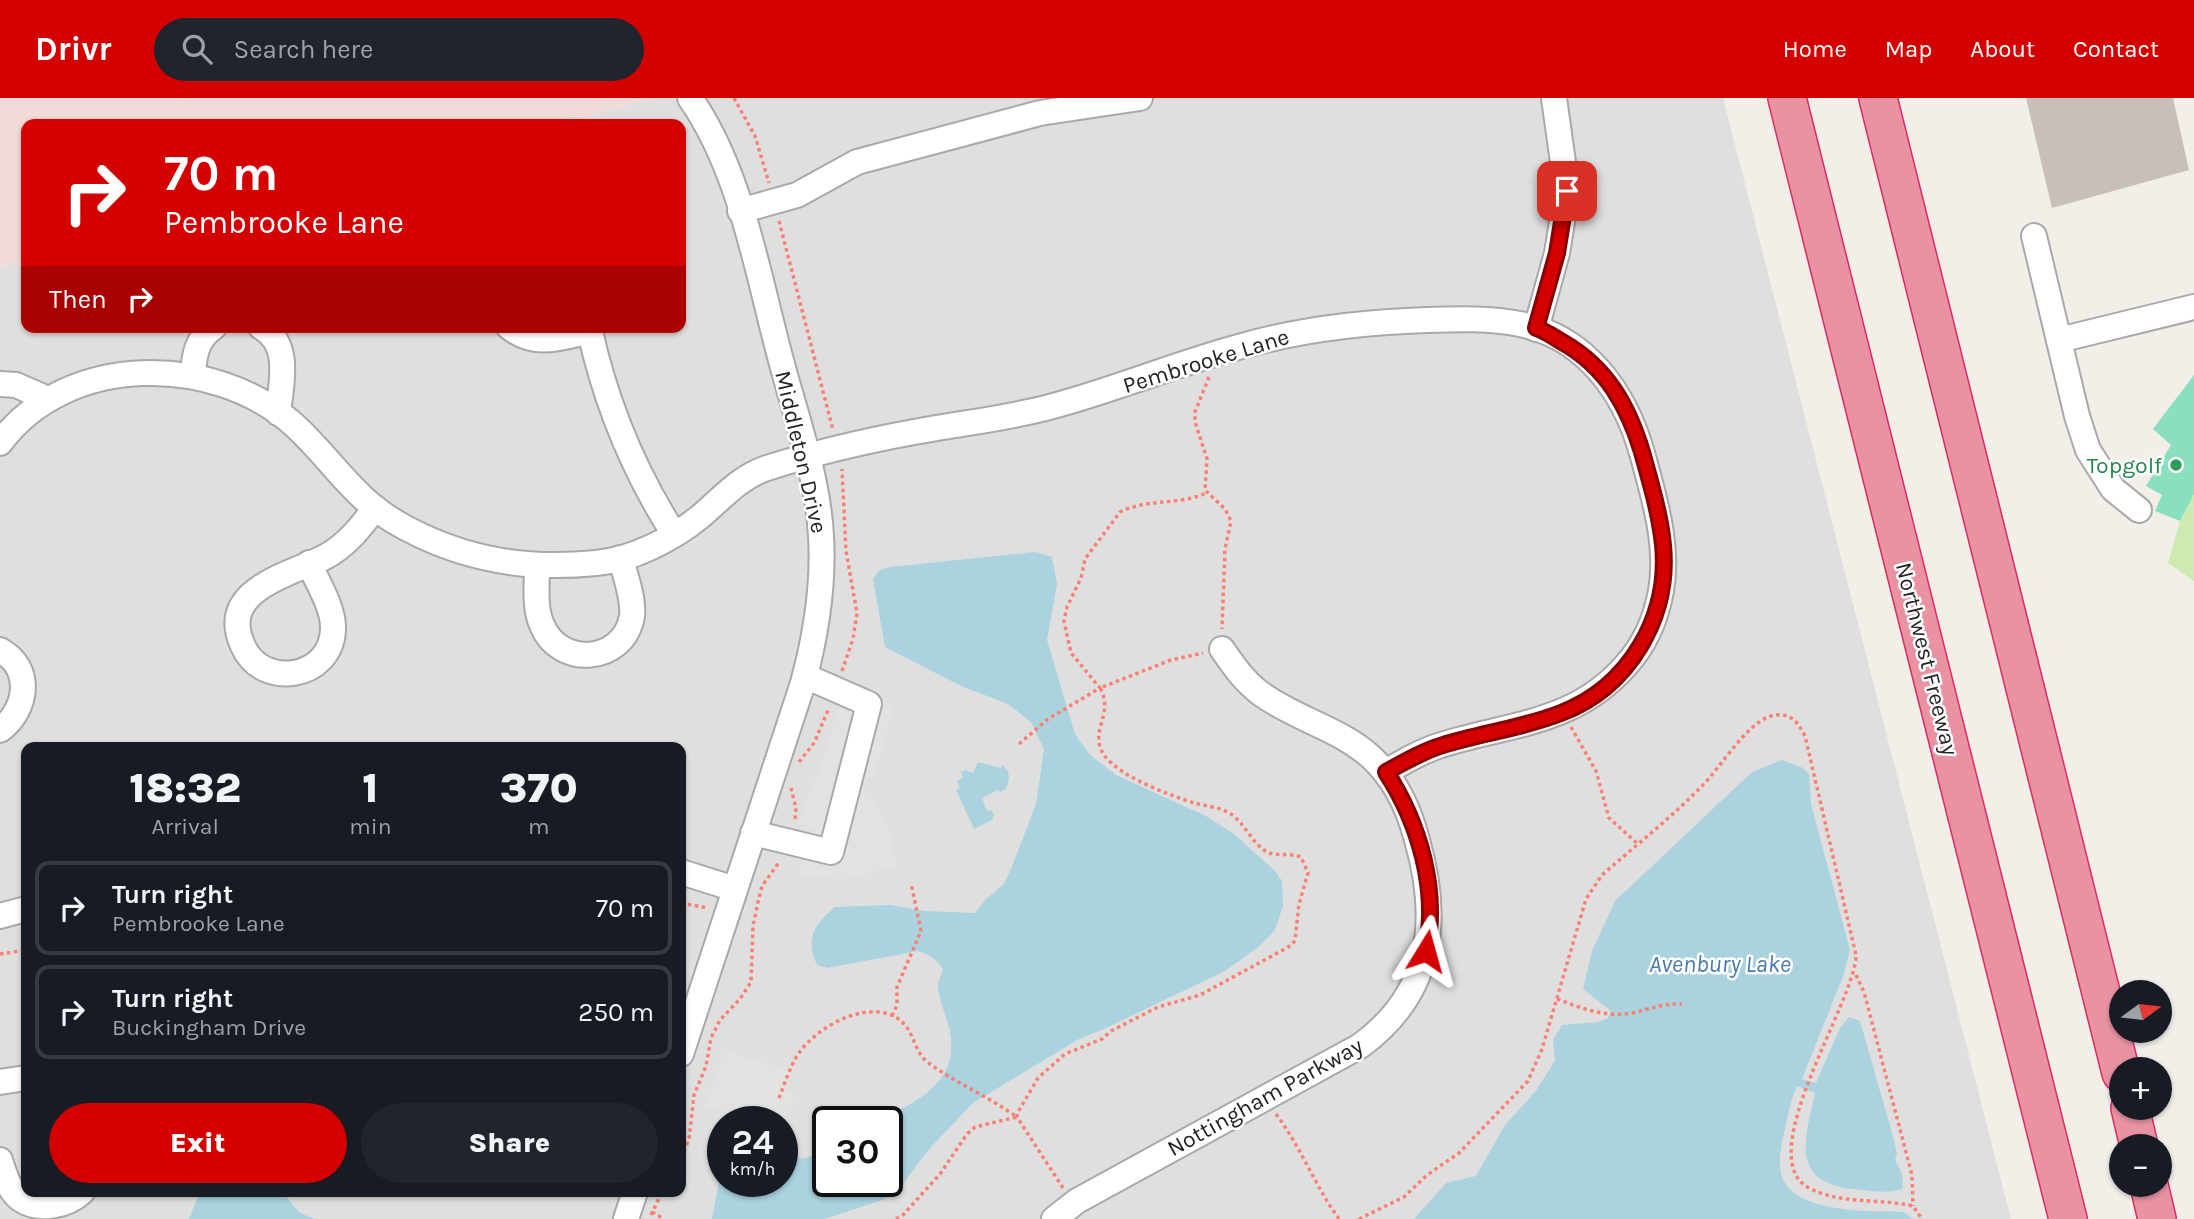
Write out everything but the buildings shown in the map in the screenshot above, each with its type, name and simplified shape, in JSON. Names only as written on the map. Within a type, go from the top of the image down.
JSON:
[{"type":"highway","name":"Northwest Freeway","points":[[1787,98],[2068,1219]]},
{"type":"highway","points":[[1878,98],[2117,1057]]},
{"type":"highway","points":[[2152,1197],[2157,1219]]},
{"type":"street","name":"Middleton Drive","points":[[686,1039],[805,676],[817,624],[822,563],[817,503],[807,458],[740,211],[719,150],[690,98]]},
{"type":"street","points":[[740,211],[797,195],[857,162],[1040,113],[1140,98]]},
{"type":"street","points":[[1536,328],[1557,253],[1567,191],[1554,98]]},
{"type":"street","points":[[2034,236],[2088,450],[2113,489],[2139,510]]},
{"type":"street","points":[[2059,340],[2194,307]]},
{"type":"street","name":"Pembrooke Lane","points":[[621,558],[674,534],[754,473],[907,433],[1051,407],[1213,355],[1303,332],[1395,321],[1489,321],[1519,323],[1536,328],[1579,352],[1603,373],[1623,401],[1634,426],[1646,467],[1663,542],[1659,601],[1644,642],[1609,684],[1565,711],[1443,745],[1386,772]]},
{"type":"street","points":[[192,376],[195,351],[206,333]]},
{"type":"street","points":[[268,333],[279,345],[282,358],[278,412]]},
{"type":"street","points":[[518,333],[527,339],[538,341],[573,333]]},
{"type":"street","points":[[591,333],[615,421],[659,511],[674,534]]},
{"type":"street","points":[[0,443],[9,431],[48,399],[94,381],[144,373],[192,376],[221,382],[247,392],[295,425],[350,488],[405,528],[476,557],[506,564],[594,564],[621,558],[632,612],[630,625],[615,646],[603,653],[588,656],[573,655],[562,649],[542,627],[537,566]]},
{"type":"street","points":[[0,384],[16,386],[48,399]]},
{"type":"street","points":[[309,563],[333,621],[332,640],[326,653],[305,671],[280,675],[249,659],[242,645],[238,631],[243,607],[250,594],[261,586],[309,563],[325,557],[351,538],[375,508]]},
{"type":"street","name":"Nottingham Parkway","points":[[1054,1219],[1074,1203],[1374,1035],[1402,1002],[1419,969],[1430,934],[1431,914],[1426,871],[1406,808],[1386,772],[1357,745],[1260,693],[1222,649]]},
{"type":"street","points":[[0,650],[17,663],[24,688],[20,706],[13,718],[0,730]]},
{"type":"street","points":[[753,833],[831,852],[869,704],[805,676]]},
{"type":"street","points":[[686,874],[735,889]]},
{"type":"street","points":[[0,916],[21,910]]},
{"type":"street","points":[[0,1082],[21,1079]]},
{"type":"street","points":[[0,1160],[10,1187],[20,1199],[33,1204],[63,1205],[75,1197]]},
{"type":"street","points":[[626,1219],[633,1197]]},
{"type":"path","points":[[734,98],[755,136],[838,450],[844,484],[846,551],[857,613],[853,639],[820,732],[794,768]]},
{"type":"path","points":[[1019,744],[1048,719],[1100,688],[1171,660],[1222,649],[1226,549],[1231,521],[1225,509],[1205,490],[1207,458],[1195,422],[1201,391],[1211,374],[1213,355]]},
{"type":"path","points":[[1017,1117],[1017,1112],[1038,1078],[1065,1054],[1102,1040],[1111,1031],[1158,1007],[1200,995],[1292,945],[1296,940],[1299,904],[1308,873],[1301,857],[1269,853],[1231,814],[1178,798],[1130,776],[1105,757],[1098,738],[1106,711],[1106,701],[1100,688],[1071,653],[1065,630],[1067,607],[1081,578],[1085,559],[1120,512],[1147,503],[1175,503],[1207,493]]},
{"type":"path","points":[[1565,711],[1596,771],[1609,818],[1638,844]]},
{"type":"path","points":[[1359,1219],[1410,1193],[1427,1175],[1459,1153],[1520,1090],[1535,1069],[1586,899],[1602,875],[1702,786],[1753,726],[1769,717],[1783,714],[1793,717],[1805,737],[1854,946],[1855,973],[1864,992],[1912,1175],[1913,1206],[1922,1219]]},
{"type":"path","points":[[686,1146],[694,1095],[706,1066],[711,1038],[720,1020],[740,999],[751,982],[753,926],[762,886],[789,842],[796,816],[790,785]]},
{"type":"path","points":[[892,1016],[897,1004],[897,987],[921,932],[911,883]]},
{"type":"path","points":[[0,954],[21,951]]},
{"type":"path","points":[[1855,973],[1807,1081],[1791,1158],[1794,1172],[1805,1186],[1841,1199],[1913,1206]]},
{"type":"path","points":[[1557,999],[1605,1013],[1631,1013],[1667,1003],[1682,1004]]},
{"type":"path","points":[[779,1098],[797,1055],[826,1027],[851,1016],[874,1012],[892,1016],[912,1031],[921,1057],[964,1087],[974,1090],[1017,1117],[1074,1203]]},
{"type":"path","points":[[1264,1099],[1290,1132],[1320,1191],[1339,1219]]},
{"type":"path","points":[[896,1219],[903,1215],[940,1174],[967,1134],[975,1128],[1017,1117]]},
{"type":"path","points":[[649,1219],[660,1197]]},
{"type":"path","points":[[652,1213],[664,1219]]},
{"type":"shaded area","points":[[0,98],[655,98],[573,119],[21,119],[21,261],[0,266]]},
{"type":"shaded area","points":[[655,98],[1723,98],[2011,1219],[0,1219],[0,266],[21,261],[21,333],[686,333],[686,119],[573,119]]},
{"type":"shaded area","points":[[870,693],[894,706],[874,777],[854,772],[851,785],[867,790],[872,796],[895,843],[890,846],[898,865],[848,879],[798,877],[809,837],[816,831],[815,828],[798,822],[824,756],[838,708],[852,714]]},
{"type":"shaded area","points":[[724,1052],[791,1070],[787,1090],[795,1095],[792,1106],[706,1106]]},
{"type":"green space","name":"Topgolf","points":[[2194,375],[2194,494],[2180,521],[2155,511],[2162,495],[2146,486],[2171,445],[2153,429]]},
{"type":"green space","points":[[2194,494],[2194,581],[2168,563],[2180,521]]},
{"type":"water","points":[[1036,552],[1052,557],[1057,584],[1047,640],[1075,734],[1090,755],[1116,775],[1206,816],[1234,834],[1275,871],[1282,881],[1283,906],[1275,930],[1258,947],[1225,971],[1079,1039],[973,1103],[929,1149],[903,1184],[903,1108],[919,1099],[941,1078],[948,1066],[951,1050],[950,1032],[939,995],[938,984],[943,969],[929,955],[918,951],[827,968],[817,965],[813,956],[814,933],[835,907],[890,905],[925,911],[975,913],[986,899],[1004,884],[1011,869],[1036,804],[1044,749],[1031,722],[1008,704],[961,686],[885,647],[873,579],[880,570]]},
{"type":"water","name":"Avenbury Lake","points":[[1782,760],[1801,767],[1809,774],[1811,804],[1850,950],[1844,974],[1802,1079],[1816,1083],[1839,1030],[1849,1017],[1860,1021],[1894,1140],[1897,1154],[1895,1160],[1903,1181],[1902,1189],[1878,1192],[1833,1185],[1819,1178],[1810,1168],[1806,1156],[1808,1126],[1815,1093],[1797,1086],[1780,1153],[1784,1182],[1795,1194],[1811,1202],[1851,1210],[1904,1212],[1913,1219],[1414,1219],[1446,1183],[1476,1176],[1505,1125],[1535,1092],[1555,1061],[1553,1040],[1562,1025],[1598,1022],[1608,1018],[1611,1011],[1583,989],[1592,951],[1615,901],[1752,772]]},
{"type":"water","points":[[978,762],[1001,768],[1002,765],[1007,770],[1009,779],[1006,789],[982,798],[987,811],[991,810],[994,815],[992,820],[974,829],[956,790],[960,788],[957,781],[963,778],[961,772],[965,770],[973,773]]},
{"type":"water","points":[[812,1155],[812,1197],[888,1197],[825,1219],[712,1219],[716,1197],[798,1197],[798,1159]]},
{"type":"water","points":[[198,1197],[286,1197],[300,1213],[315,1219],[189,1219]]},
{"type":"place","name":"Topgolf","points":[[2176,465]]},
{"type":"route","points":[[1426,951],[1431,914],[1426,871],[1406,808],[1386,772],[1431,749],[1562,713],[1597,694],[1609,684],[1644,642],[1652,625],[1663,580],[1663,542],[1646,467],[1634,426],[1623,401],[1603,373],[1579,352],[1536,328],[1557,253],[1567,191]]}]
